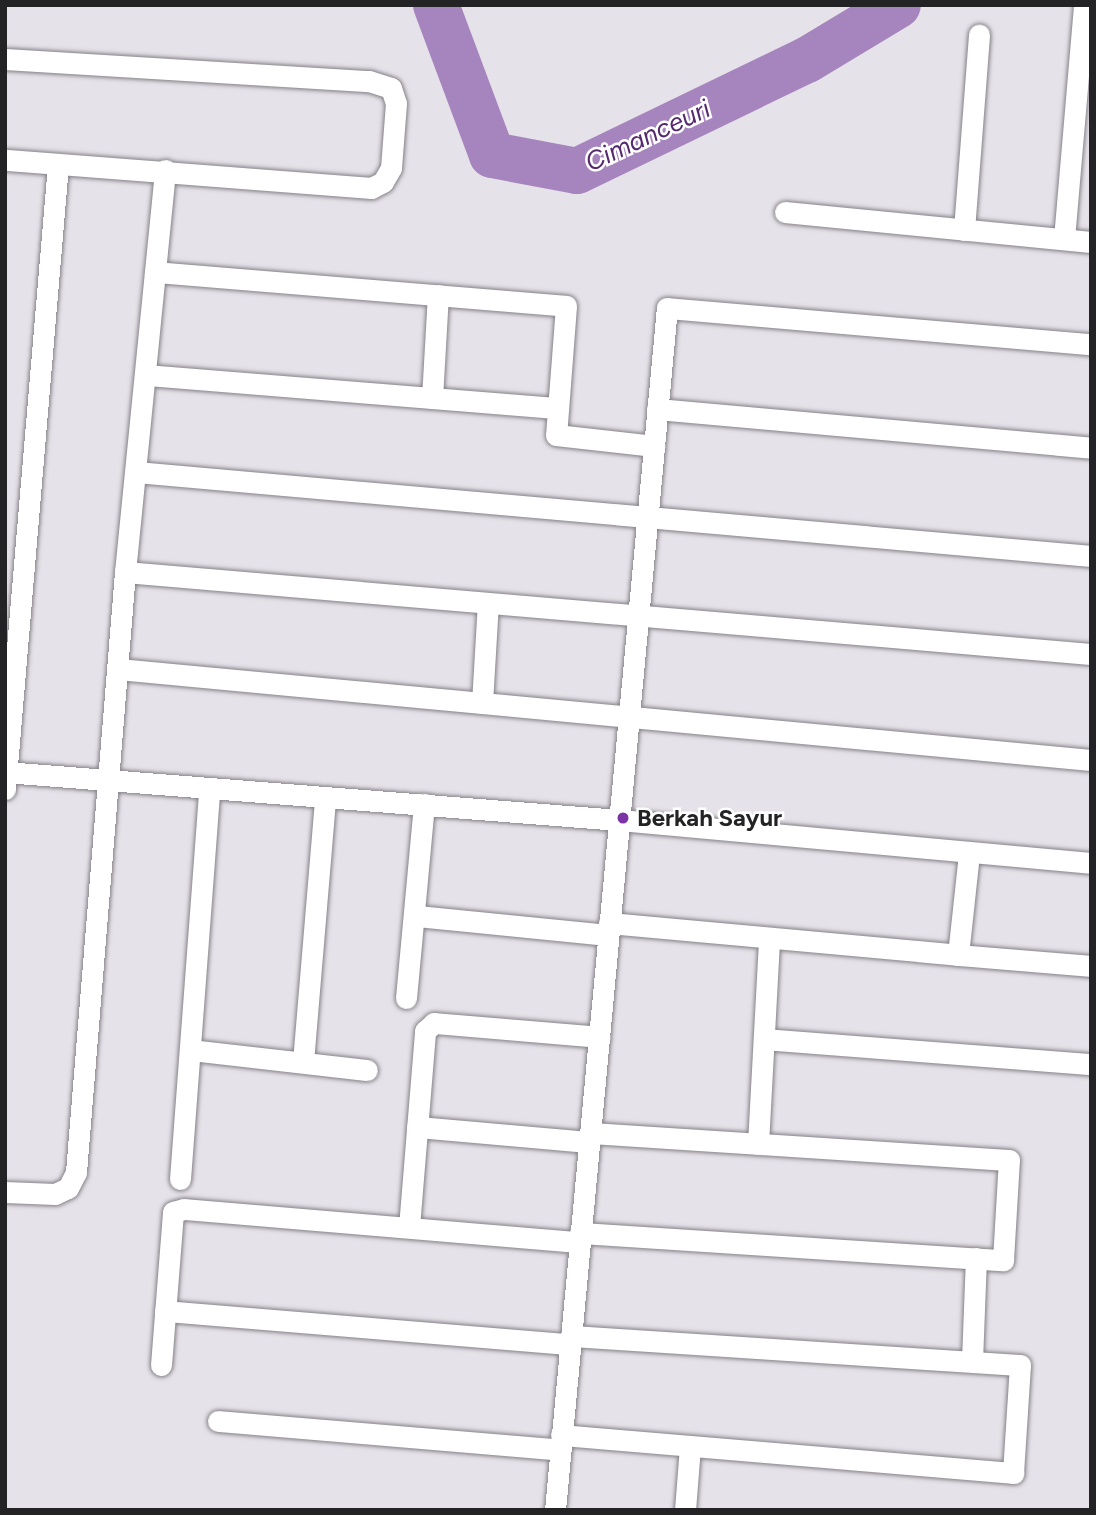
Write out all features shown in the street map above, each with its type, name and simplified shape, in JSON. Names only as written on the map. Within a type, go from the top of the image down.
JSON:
[{"type":"street","points":[[1063,239],[1084,5]]},
{"type":"street","points":[[964,230],[978,35]]},
{"type":"street","points":[[5,59],[369,81],[391,88],[396,95],[391,168],[378,186],[5,160]]},
{"type":"street","points":[[58,164],[6,778],[108,780],[424,804],[1091,863]]},
{"type":"street","points":[[5,1192],[55,1194],[68,1188],[76,1172],[125,572],[165,170]]},
{"type":"street","points":[[785,212],[1091,242]]},
{"type":"street","points":[[155,272],[566,306],[556,435],[654,446]]},
{"type":"street","points":[[432,397],[439,295]]},
{"type":"street","points":[[555,1510],[667,308],[1091,344]]},
{"type":"street","points":[[146,375],[558,408]]},
{"type":"street","points":[[657,409],[1091,448]]},
{"type":"street","points":[[136,472],[1091,556]]},
{"type":"street","points":[[125,572],[1091,654]]},
{"type":"street","points":[[482,703],[488,603]]},
{"type":"street","points":[[118,669],[1091,760]]},
{"type":"street","points":[[180,1180],[209,789]]},
{"type":"street","points":[[303,1062],[325,798]]},
{"type":"street","points":[[406,998],[417,916],[424,804]]},
{"type":"street","points":[[958,956],[969,853]]},
{"type":"street","points":[[417,916],[769,939],[1091,966]]},
{"type":"street","points":[[758,1144],[769,939]]},
{"type":"street","points":[[409,1227],[425,1031],[434,1023],[598,1037]]},
{"type":"street","points":[[764,1039],[1091,1064]]},
{"type":"street","points":[[191,1050],[367,1070]]},
{"type":"street","points":[[161,1365],[173,1212],[184,1209],[580,1238],[1003,1260],[1009,1160],[417,1127]]},
{"type":"street","points":[[972,1361],[976,1258]]},
{"type":"street","points":[[165,1311],[570,1340],[1020,1365],[1013,1473],[690,1446],[561,1443],[218,1420]]},
{"type":"street","points":[[685,1510],[690,1446]]},
{"type":"waterway","name":"Cimanceuri","points":[[436,5],[492,155],[577,171],[807,60],[898,5]]},
{"type":"place","name":"Berkah Sayur","points":[[623,818]]}]
